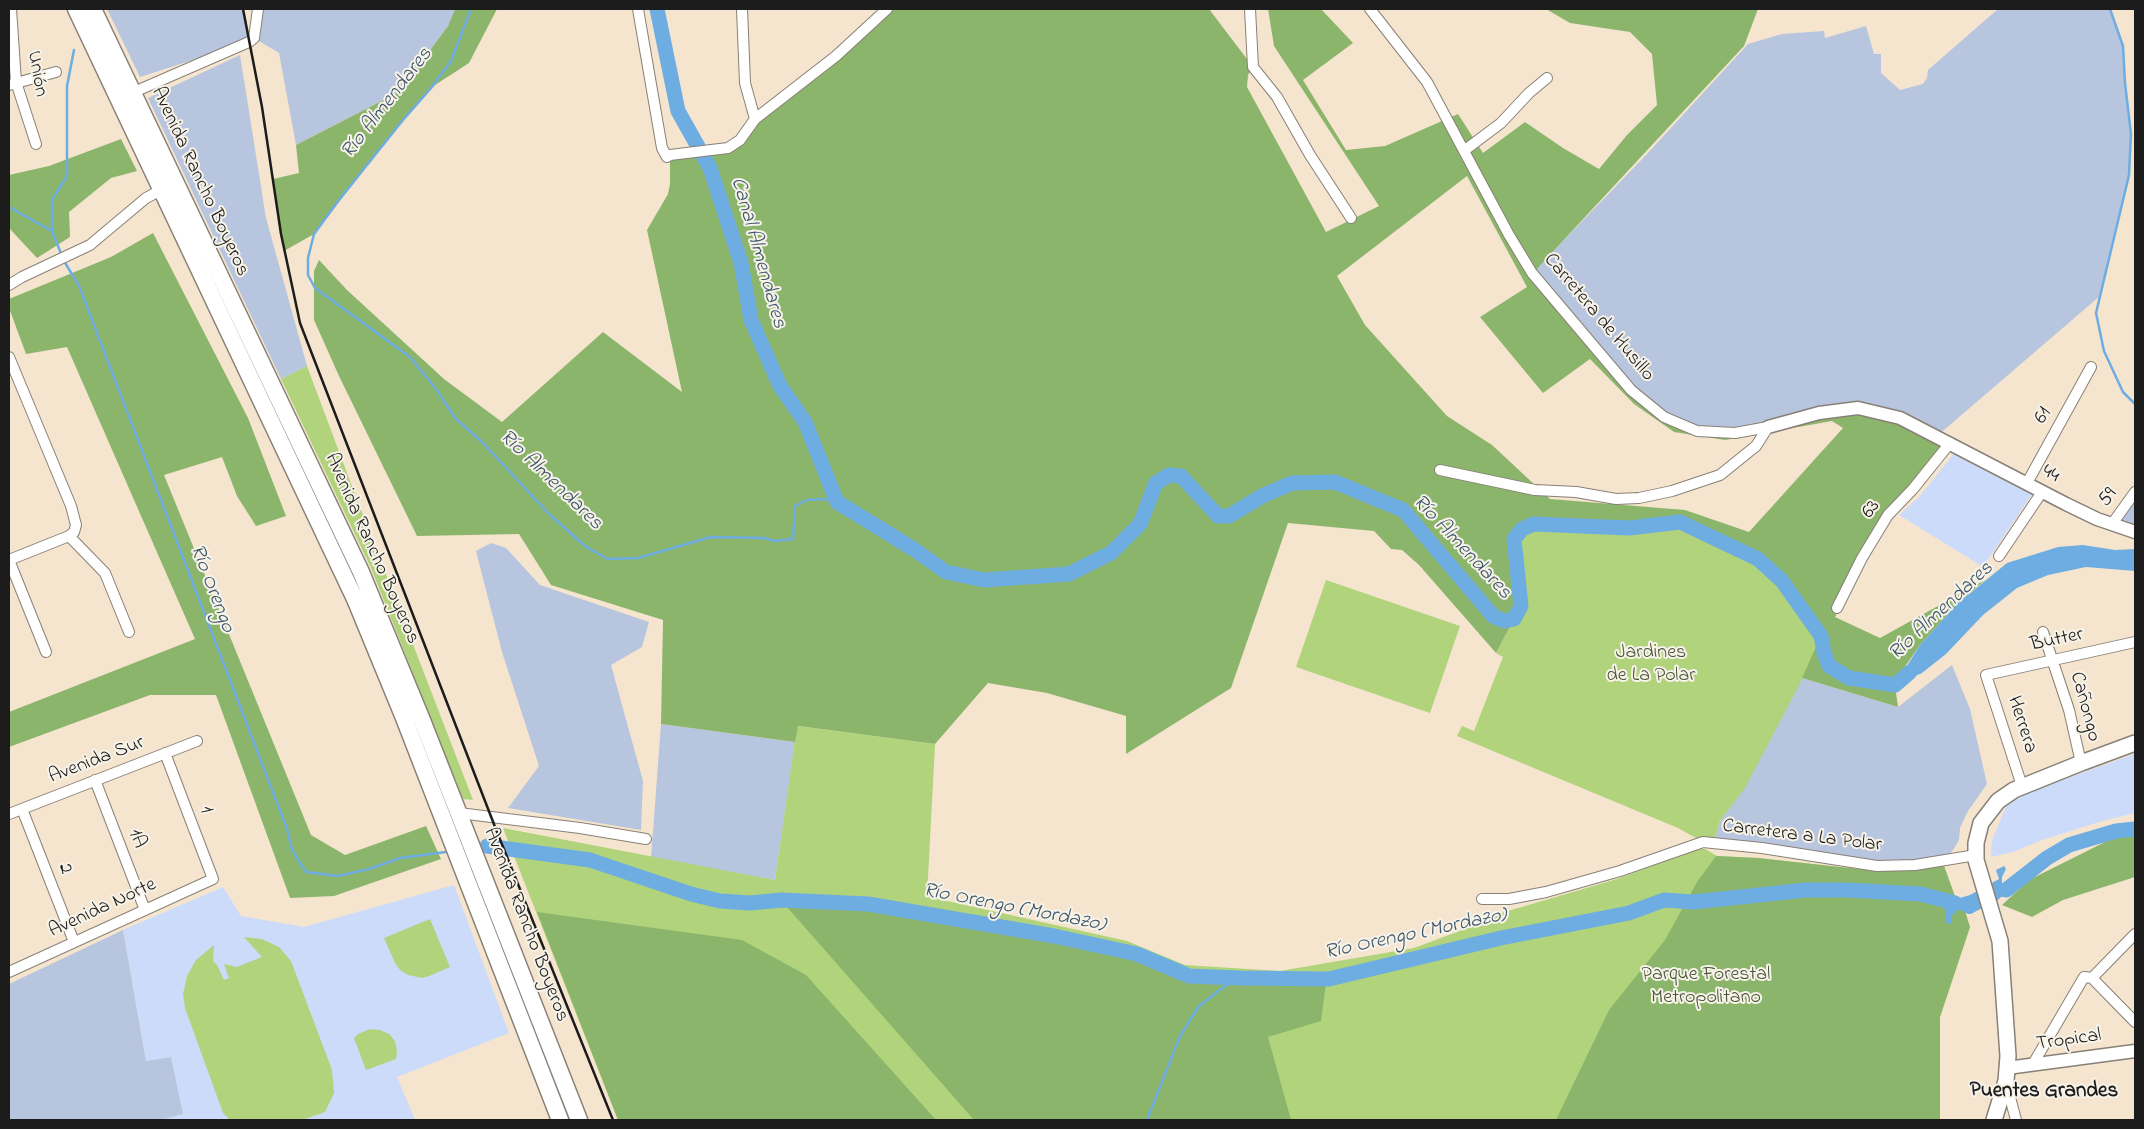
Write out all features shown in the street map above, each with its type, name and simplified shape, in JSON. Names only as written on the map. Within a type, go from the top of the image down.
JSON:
[{"type":"highway","name":"Avenida Rancho Boyeros","points":[[76,9],[355,599],[459,836],[479,863],[579,1120]]},
{"type":"highway","name":"Avenida Rancho Boyeros","points":[[94,9],[360,572],[459,813],[459,836],[463,869],[560,1120]]},
{"type":"main road","points":[[1994,1120],[2006,1075],[2001,958],[1996,925],[1977,860],[1978,832],[1986,816],[2006,794],[2080,763],[2135,744]]},
{"type":"street","name":"Unión","points":[[12,9],[12,83],[36,144]]},
{"type":"street","points":[[134,92],[249,42],[254,38],[258,9]]},
{"type":"street","points":[[638,9],[662,148],[667,157],[670,155],[728,148],[740,140],[755,118],[836,56],[887,9]]},
{"type":"street","points":[[742,9],[745,83],[755,118]]},
{"type":"street","points":[[1250,9],[1253,67],[1276,98],[1351,218]]},
{"type":"street","name":"Carretera de Husillo","points":[[1370,9],[1427,82],[1509,235],[1532,273],[1631,390],[1664,417],[1697,431],[1735,433],[1768,427],[1809,415],[1858,408],[1900,418],[1950,443]]},
{"type":"street","points":[[12,83],[56,72]]},
{"type":"street","points":[[1465,150],[1501,123],[1529,93],[1547,78]]},
{"type":"street","points":[[9,285],[90,245],[146,198],[161,190]]},
{"type":"street","points":[[9,357],[71,506],[76,525],[74,532],[69,536],[9,560],[46,652]]},
{"type":"street","name":"61","points":[[2026,483],[2091,367]]},
{"type":"street","points":[[1440,470],[1535,490],[1576,492],[1616,499],[1640,498],[1663,493],[1720,475],[1756,446],[1768,427]]},
{"type":"street","name":"44","points":[[1950,443],[2097,519],[2135,532]]},
{"type":"street","name":"63","points":[[1837,608],[1862,558],[1888,515],[1913,489],[1950,443]]},
{"type":"street","points":[[1999,556],[2042,492]]},
{"type":"street","name":"59","points":[[2112,524],[2135,492]]},
{"type":"street","points":[[69,536],[105,573],[129,632]]},
{"type":"street","name":"Cañongo","points":[[2043,632],[2068,710],[2080,763]]},
{"type":"street","name":"Butter","points":[[1986,675],[2135,642]]},
{"type":"street","name":"Herrera","points":[[1986,675],[2022,786]]},
{"type":"street","name":"Avenida Sur","points":[[9,814],[197,741]]},
{"type":"street","name":"1","points":[[165,753],[213,879]]},
{"type":"street","name":"1A","points":[[95,780],[145,910]]},
{"type":"street","name":"2","points":[[22,808],[74,942]]},
{"type":"street","points":[[459,813],[544,823],[646,839]]},
{"type":"street","name":"Carretera a La Polar","points":[[1482,899],[1509,899],[1546,892],[1620,871],[1703,842],[1762,848],[1877,866],[1977,860]]},
{"type":"street","name":"Avenida Norte","points":[[9,972],[213,879]]},
{"type":"street","points":[[2033,1064],[2088,978],[2135,934]]},
{"type":"street","points":[[2088,978],[2135,1022]]},
{"type":"street","name":"Tropical","points":[[2006,1075],[2033,1064],[2135,1051]]},
{"type":"street","points":[[2006,1075],[2016,1120]]},
{"type":"shaded area","points":[[107,9],[243,9],[249,42],[140,77]]},
{"type":"shaded area","points":[[258,9],[455,9],[448,26],[399,92],[296,145],[279,53],[254,38]]},
{"type":"shaded area","points":[[1998,9],[2110,9],[2123,46],[2131,134],[2129,175],[2100,296],[1937,436],[1858,408],[1768,427],[1697,431],[1664,417],[1631,390],[1532,273],[1647,154],[1748,44],[1782,34],[1824,31],[1825,38],[1866,26],[1874,54],[1881,54],[1881,73],[1900,90],[1923,84],[1927,78],[1928,70]]},
{"type":"shaded area","points":[[240,55],[266,218],[307,366],[281,379],[148,98]]},
{"type":"shaded area","points":[[1956,451],[2033,493],[1983,567],[1899,515],[1919,497]]},
{"type":"shaded area","points":[[2135,497],[2135,532],[2112,524]]},
{"type":"shaded area","points":[[491,543],[506,548],[540,585],[649,622],[642,647],[611,665],[643,781],[641,830],[508,808],[539,766],[502,652],[476,551]]},
{"type":"shaded area","points":[[1952,665],[1970,709],[1987,784],[1968,811],[1960,828],[1959,840],[1944,860],[1915,865],[1713,844],[1720,821],[1731,806],[1802,678],[1898,707]]},
{"type":"shaded area","points":[[661,724],[795,742],[775,880],[651,858]]},
{"type":"shaded area","points":[[2135,754],[2135,813],[2099,822],[2042,840],[2013,852],[1991,857],[1992,840],[2007,804],[2038,788]]},
{"type":"shaded area","points":[[454,885],[509,1033],[397,1077],[415,1120],[160,1120],[182,1114],[171,1057],[146,1061],[123,930],[223,887],[241,916],[304,927]]},
{"type":"shaded area","points":[[123,930],[146,1061],[171,1057],[183,1114],[160,1120],[9,1120],[9,984]]},
{"type":"green space","points":[[455,9],[497,9],[469,63],[432,87],[403,120],[314,234],[284,251],[273,179],[299,173],[296,145],[399,92],[448,26]]},
{"type":"green space","points":[[887,9],[1209,9],[1253,67],[1248,75],[1247,87],[1326,232],[1379,206],[1274,46],[1268,9],[1321,9],[1353,43],[1303,80],[1346,150],[1385,146],[1458,114],[1483,153],[1525,122],[1563,148],[1599,169],[1627,135],[1657,105],[1652,54],[1630,32],[1570,23],[1546,9],[1758,9],[1744,46],[1533,273],[1631,390],[1664,417],[1697,431],[1735,433],[1858,408],[1950,443],[1888,515],[1835,617],[1880,638],[1985,580],[1958,603],[1920,645],[1902,671],[1895,685],[1898,707],[1802,678],[1821,636],[1782,581],[1758,559],[1680,522],[1629,528],[1534,524],[1522,529],[1514,539],[1521,606],[1496,653],[1419,565],[1402,550],[1391,549],[1374,531],[1288,523],[1231,688],[1126,754],[1126,716],[1047,693],[988,683],[935,744],[798,726],[795,742],[661,724],[663,620],[551,585],[519,534],[417,536],[339,376],[314,320],[314,271],[319,260],[347,290],[444,379],[502,422],[603,332],[682,392],[647,230],[668,194],[670,155],[728,148]],"holes":[[[1467,176],[1527,287],[1480,317],[1543,393],[1590,359],[1634,404],[1674,432],[1725,440],[1832,421],[1843,428],[1749,532],[1685,510],[1550,499],[1492,445],[1447,416],[1365,325],[1337,276]]]},
{"type":"green space","points":[[121,139],[137,171],[111,178],[69,212],[70,237],[37,258],[9,228],[9,175],[49,166]]},
{"type":"green space","points":[[153,233],[248,418],[286,516],[256,526],[237,496],[222,457],[164,475],[311,835],[345,855],[426,826],[441,859],[334,896],[290,898],[216,695],[150,695],[9,747],[9,712],[195,639],[67,347],[26,354],[9,308],[9,299],[111,257]]},
{"type":"green space","points":[[307,366],[473,800],[463,799],[371,568],[281,379]]},
{"type":"green space","name":"Jardines de La Polar","points":[[1680,522],[1758,559],[1782,581],[1821,636],[1817,651],[1745,788],[1720,821],[1713,844],[1703,842],[1678,828],[1457,736],[1462,726],[1474,731],[1503,657],[1496,653],[1521,606],[1514,539],[1522,529],[1534,524],[1629,528]]},
{"type":"green space","points":[[1326,580],[1460,626],[1430,713],[1296,667]]},
{"type":"green space","name":"Parque Forestal Metropolitano","points":[[797,726],[935,744],[928,878],[925,896],[1127,941],[1185,965],[1280,971],[1414,948],[1473,926],[1491,916],[1617,879],[1698,849],[1705,849],[1717,856],[1758,858],[1876,871],[1944,866],[1956,899],[1970,927],[1940,1017],[1940,1120],[618,1120],[503,828],[775,880]]},
{"type":"green space","points":[[2121,834],[2135,836],[2135,877],[2063,900],[2032,917],[2002,905],[2029,880]]},
{"type":"green space","points":[[1716,856],[1758,858],[1876,871],[1944,866],[1956,899],[1949,900],[1940,905],[1945,910],[1945,922],[1954,911],[1962,909],[1965,911],[1970,927],[1940,1017],[1940,1120],[1556,1120],[1609,1010],[1665,940],[1697,882]]},
{"type":"green space","points":[[787,907],[867,908],[1049,941],[1133,959],[1187,978],[1244,982],[1326,983],[1321,1021],[1268,1037],[1291,1120],[974,1120]]},
{"type":"green space","points":[[537,912],[742,940],[806,975],[936,1120],[618,1120]]},
{"type":"green space","points":[[430,919],[450,967],[422,978],[408,975],[400,970],[395,963],[384,938]]},
{"type":"green space","points":[[244,937],[262,939],[279,947],[291,961],[332,1070],[334,1093],[325,1112],[302,1120],[230,1120],[223,1113],[185,1008],[183,994],[187,976],[196,960],[214,945],[213,961],[224,980],[229,978],[224,964],[237,967],[262,957]]},
{"type":"green space","points":[[370,1029],[380,1030],[389,1034],[395,1041],[397,1051],[396,1059],[366,1070],[354,1038],[358,1034]]},
{"type":"water","points":[[2083,545],[2115,550],[2135,549],[2135,571],[2086,567],[2048,575],[2017,588],[1983,615],[1946,654],[1922,673],[1895,685],[1920,645],[1958,603],[2007,563],[2058,547]]},
{"type":"water","points":[[2004,866],[2006,869],[2002,877],[2002,883],[2011,882],[2018,874],[2025,882],[2012,895],[2001,897],[1993,905],[1971,914],[1958,909],[1952,916],[1952,923],[1947,924],[1945,922],[1945,910],[1937,899],[1956,899],[1970,895],[1999,879],[1996,870]]},
{"type":"waterway","name":"Río Almendares","points":[[471,9],[451,61],[432,87],[339,200],[314,234],[308,258],[308,275],[315,288],[410,357],[436,389],[455,418],[482,442],[550,515],[586,547],[608,559],[638,558],[711,537],[764,538],[774,541],[793,539],[795,506],[807,500],[824,499],[837,502]]},
{"type":"waterway","name":"Río Almendares","points":[[657,9],[678,111],[710,168],[741,263],[751,320],[780,386],[805,422],[837,502],[915,550],[946,572],[984,580],[1069,574],[1111,553],[1140,524],[1156,483],[1169,475],[1181,476],[1218,516],[1229,516],[1262,496],[1292,483],[1335,482],[1403,510],[1493,616],[1504,621],[1514,619],[1521,606],[1514,539],[1522,529],[1534,524],[1629,528],[1680,522],[1758,559],[1782,581],[1821,636],[1829,666],[1849,678],[1895,685],[1910,672]]},
{"type":"waterway","points":[[2110,9],[2123,46],[2131,134],[2129,175],[2096,313],[2104,351],[2123,392],[2135,404]]},
{"type":"waterway","points":[[52,231],[52,200],[67,176],[67,86],[74,50]]},
{"type":"waterway","name":"Río Orengo","points":[[9,207],[52,231],[62,256]]},
{"type":"waterway","name":"Río Orengo","points":[[64,261],[79,286],[287,829],[292,850],[306,872],[338,876],[369,869],[400,858],[446,852]]},
{"type":"waterway","name":"Río Orengo (Mordazo)","points":[[2006,890],[2047,858],[2069,845],[2116,831],[2135,829]]},
{"type":"waterway","name":"Río Orengo (Mordazo)","points":[[487,846],[590,860],[691,894],[720,901],[750,903],[782,900],[868,904],[1054,936],[1137,954],[1189,976],[1329,979],[1501,938],[1629,913],[1664,900],[1693,902],[1806,890],[1847,890],[1920,894],[1955,903]]},
{"type":"waterway","points":[[1147,1120],[1180,1036],[1199,1006],[1225,986],[1241,978]]},
{"type":"railway","points":[[243,9],[262,107],[281,234],[300,323],[497,832],[613,1120]]},
{"type":"district","name":"Puentes Grandes","points":[[2044,1093]]},
{"type":"water label","name":"Canal Almendares","points":[[757,253]]}]
